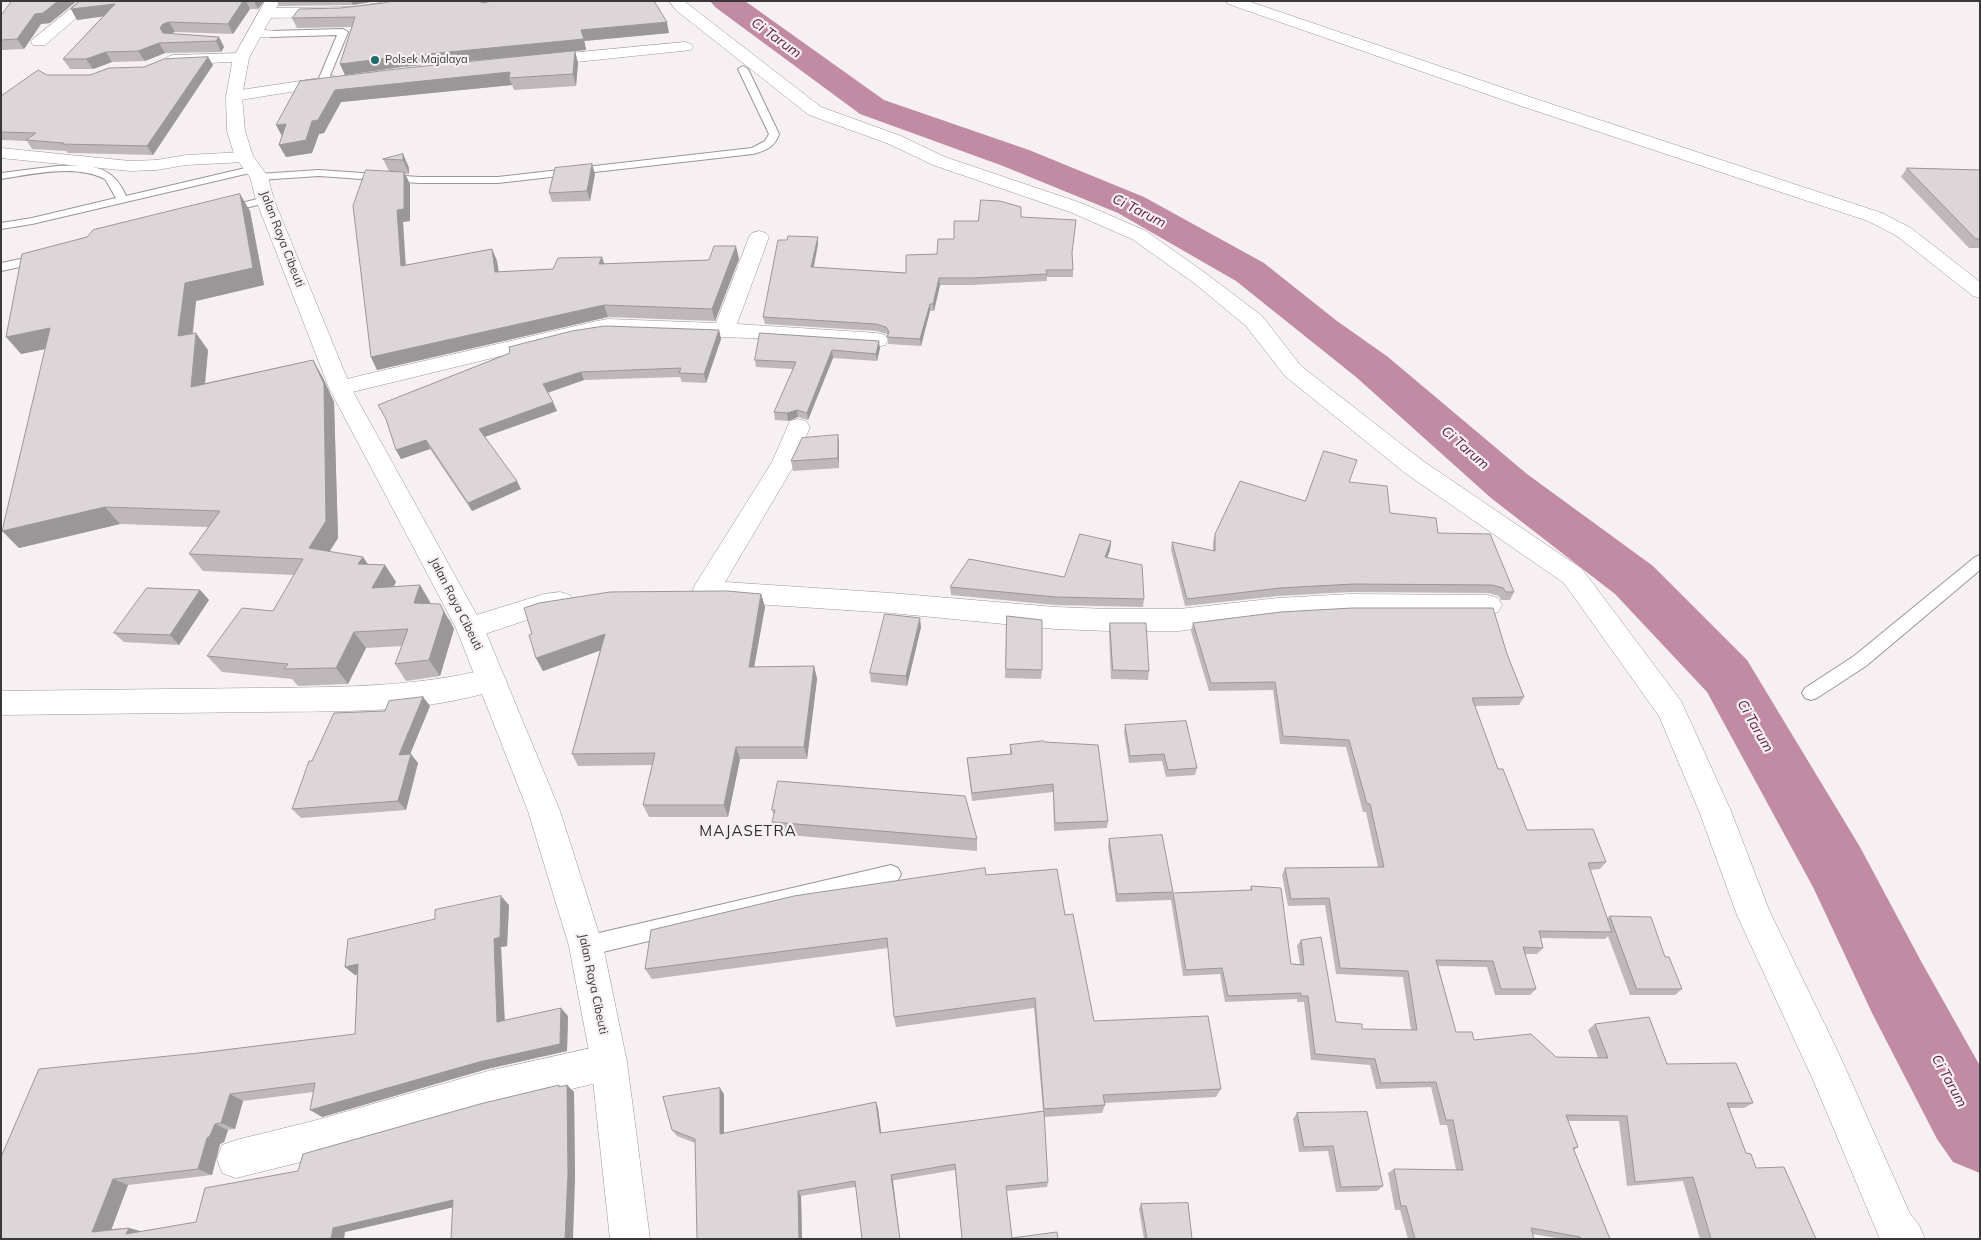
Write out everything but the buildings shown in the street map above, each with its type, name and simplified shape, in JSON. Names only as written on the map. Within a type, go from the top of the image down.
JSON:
[{"type":"street","points":[[39,42],[88,1]]},
{"type":"street","points":[[161,69],[353,12],[395,5],[406,1]]},
{"type":"street","points":[[676,1],[682,8],[815,111],[895,140],[939,161],[1077,208],[1139,235],[1201,279],[1254,321],[1292,371],[1414,466],[1573,576],[1671,710],[1715,811],[1754,915],[1827,1069],[1896,1228],[1904,1239]]},
{"type":"street","points":[[1233,1],[1521,100],[1875,217],[1904,232],[1978,289]]},
{"type":"street","points":[[252,43],[322,83],[350,80]]},
{"type":"street","name":"Jalan Raya Cibeuti","points":[[252,43],[236,131],[340,388],[470,628],[544,811],[586,946],[609,1062],[630,1239]]},
{"type":"street","points":[[526,63],[685,47]]},
{"type":"street","points":[[1,153],[130,166],[186,160],[255,175]]},
{"type":"street","points":[[724,330],[759,237]]},
{"type":"street","points":[[340,388],[406,370],[556,338],[588,329],[625,326],[777,332],[877,340]]},
{"type":"street","points":[[705,592],[784,462],[798,427]]},
{"type":"street","points":[[678,592],[891,603],[976,612],[1109,620],[1179,620],[1278,608],[1350,604],[1444,603],[1488,605]]},
{"type":"street","points":[[470,628],[544,604],[588,597]]},
{"type":"street","points":[[1,704],[413,695],[454,690],[492,680]]},
{"type":"street","points":[[236,1159],[313,1140],[488,1090],[609,1062]]},
{"type":"lane","points":[[252,43],[343,32],[322,83]]},
{"type":"lane","points":[[1,226],[32,221],[122,200],[255,175],[319,173],[419,180],[498,180],[753,150],[769,144],[774,134],[743,69]]},
{"type":"lane","points":[[1,176],[56,169],[90,170],[107,175],[116,184],[122,200]]},
{"type":"lane","points":[[219,212],[255,175]]},
{"type":"lane","points":[[1,267],[54,255]]},
{"type":"lane","points":[[1812,693],[1860,661],[1980,561]]},
{"type":"lane","points":[[586,946],[891,874]]},
{"type":"waterway","name":"Ci Tarum","points":[[725,1],[872,107],[1016,158],[1131,205],[1250,272],[1322,330],[1372,367],[1509,486],[1634,580],[1727,676],[1837,868],[1897,988],[1964,1112],[1980,1135]]},
{"type":"place","name":"Polsek Majalaya","points":[[375,60]]},
{"type":"district","name":"MAJASETRA","points":[[748,831]]}]
